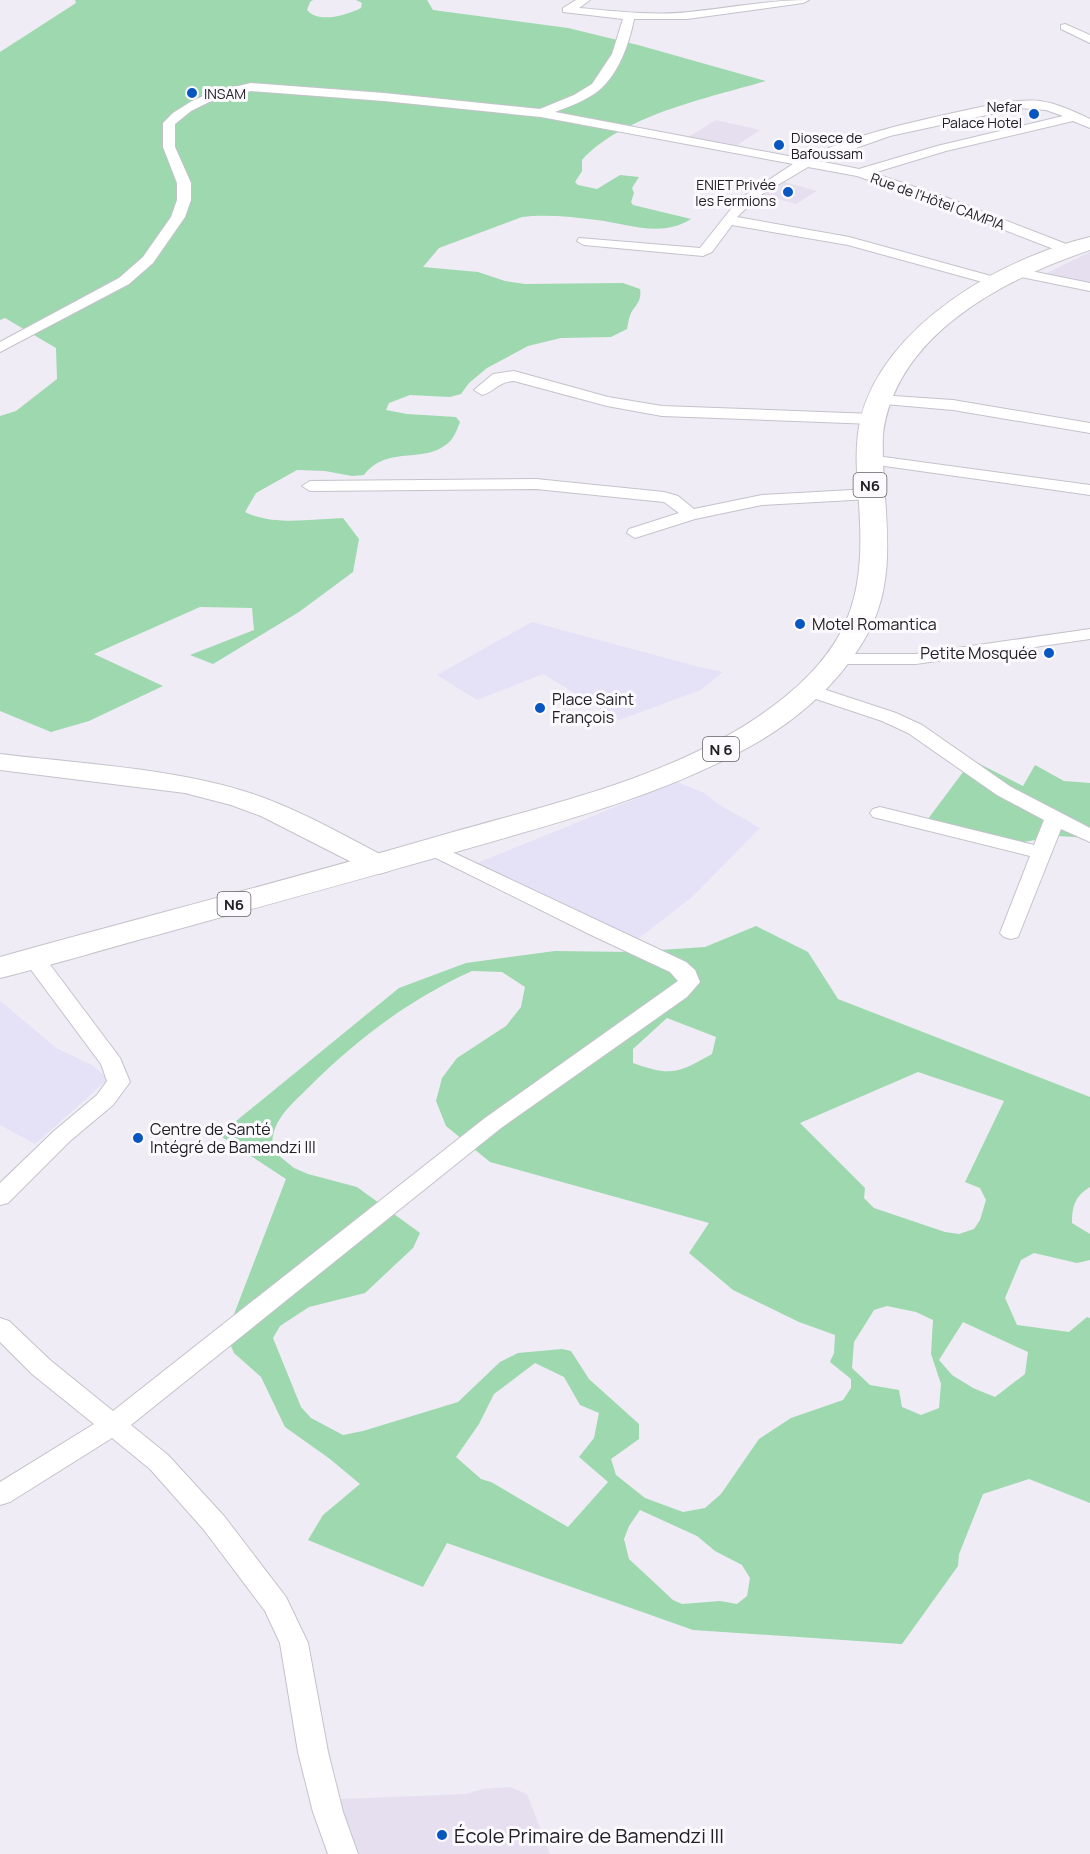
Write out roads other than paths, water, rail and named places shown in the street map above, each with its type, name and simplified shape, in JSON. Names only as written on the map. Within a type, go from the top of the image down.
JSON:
[{"type":"highway","name":"N6","points":[[839,659],[858,626],[872,584],[876,549],[869,460],[876,409],[892,370],[914,343],[936,325],[1007,277],[1090,243]]},
{"type":"highway","name":"N 6","points":[[582,806],[710,755],[770,720],[808,690],[839,659]]},
{"type":"highway","name":"N6","points":[[34,958],[379,865],[582,806]]},
{"type":"highway","points":[[0,968],[34,958]]},
{"type":"street","points":[[584,0],[567,10],[629,16],[693,16],[803,0]]},
{"type":"street","points":[[541,113],[595,88],[616,58],[626,36],[629,16]]},
{"type":"street","points":[[1065,27],[1090,40]]},
{"type":"street","name":"Rue de l'Hôtel CAMPIA","points":[[0,348],[123,281],[148,260],[178,217],[184,200],[184,183],[169,147],[169,123],[182,109],[234,90],[262,87],[541,113],[860,173],[940,200],[1069,250]]},
{"type":"street","points":[[584,241],[703,252],[708,249],[735,209],[755,192],[826,153],[887,131],[1022,104],[1061,108],[1090,124]]},
{"type":"street","points":[[860,173],[920,152],[1003,131],[1090,114]]},
{"type":"street","points":[[729,220],[849,241],[1007,277],[1090,287]]},
{"type":"street","points":[[482,390],[498,377],[514,376],[607,401],[662,411],[876,409],[953,405],[1090,428]]},
{"type":"street","points":[[869,460],[1090,490]]},
{"type":"street","points":[[310,486],[536,483],[664,497],[672,499],[691,515]]},
{"type":"street","points":[[635,533],[691,515],[762,500],[870,494]]},
{"type":"street","points":[[839,659],[916,659],[1090,634]]},
{"type":"street","points":[[808,690],[890,717],[915,729],[962,759],[1004,791],[1090,836]]},
{"type":"street","points":[[0,762],[186,785],[241,799],[271,810],[379,865]]},
{"type":"street","points":[[880,813],[1041,853]]},
{"type":"street","points":[[1011,933],[1055,818]]},
{"type":"street","points":[[0,1496],[114,1424],[493,1123],[679,992],[689,982],[687,975],[678,967],[596,930],[433,849]]},
{"type":"street","points":[[0,1197],[62,1136],[105,1100],[119,1082],[112,1063],[34,958]]},
{"type":"street","points":[[0,1327],[41,1366],[159,1462],[214,1523],[276,1605],[294,1643],[313,1752],[328,1812],[343,1854]]},
{"type":"place","name":"INSAM","points":[[192,93]]},
{"type":"place","name":"Nefar Palace Hotel","points":[[1034,114]]},
{"type":"place","name":"Diosece de Bafoussam","points":[[779,145]]},
{"type":"place","name":"ENIET Privée les Fermions","points":[[788,192]]},
{"type":"place","name":"Motel Romantica","points":[[800,624]]},
{"type":"place","name":"Petite Mosquée","points":[[1049,653]]},
{"type":"place","name":"Place Saint François","points":[[540,708]]},
{"type":"place","name":"Centre de Santé Intégré de Bamendzi III","points":[[138,1138]]},
{"type":"place","name":"École Primaire de Bamendzi III","points":[[442,1835]]}]
